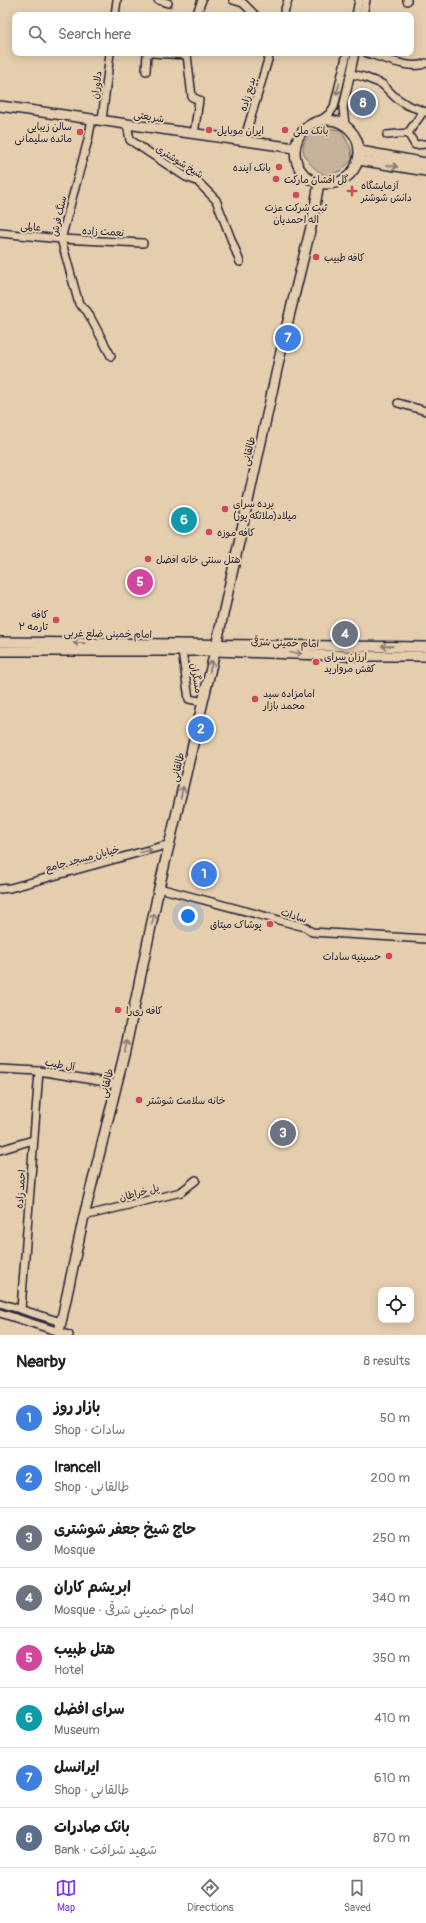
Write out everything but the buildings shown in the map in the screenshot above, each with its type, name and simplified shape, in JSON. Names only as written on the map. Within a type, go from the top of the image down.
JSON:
[{"type":"main road","name":"شریعتی","points":[[0,106],[295,148]]},
{"type":"main road","points":[[321,120],[334,120],[345,124],[354,133],[359,143],[357,166],[350,175],[341,182],[330,184],[319,183],[303,174],[298,166],[295,148],[298,138],[304,129],[312,123],[321,120]]},
{"type":"main road","points":[[359,155],[426,163]]},
{"type":"main road","points":[[359,155],[426,171]]},
{"type":"main road","name":"طالقانی","points":[[58,1334],[84,1216],[117,1084],[159,888],[216,648],[285,333],[312,223],[319,183]]},
{"type":"main road","name":"امام خمینی ضلع غربی","points":[[0,642],[216,648]]},
{"type":"main road","name":"امام خمینی شرقی","points":[[216,648],[426,647]]},
{"type":"main road","name":"امام خمینی ضلع غربی","points":[[0,651],[182,651],[216,648]]},
{"type":"main road","name":"امام خمینی شرقی","points":[[216,648],[348,656],[426,656]]},
{"type":"street","points":[[115,12],[116,0]]},
{"type":"street","points":[[158,0],[168,3]]},
{"type":"street","points":[[197,12],[202,0]]},
{"type":"street","points":[[233,0],[243,3],[252,12]]},
{"type":"street","points":[[284,12],[288,0]]},
{"type":"street","points":[[357,12],[359,0]]},
{"type":"street","points":[[364,12],[366,0]]},
{"type":"street","name":"دلاوران","points":[[102,120],[110,56]]},
{"type":"street","points":[[146,71],[147,56]]},
{"type":"street","points":[[187,56],[192,97],[199,100],[194,134]]},
{"type":"street","name":"بدیع زاده","points":[[244,140],[269,56]]},
{"type":"street","points":[[321,120],[329,114],[334,107],[346,56]]},
{"type":"street","points":[[345,124],[343,108],[354,56]]},
{"type":"street","points":[[377,56],[409,66],[425,66]]},
{"type":"street","points":[[351,74],[382,84],[395,97],[424,112],[408,133],[387,135]]},
{"type":"street","name":"سنگ فرش","points":[[92,119],[88,140],[61,239],[79,304],[87,311],[111,356]]},
{"type":"street","name":"شیخ شوشتری","points":[[127,124],[130,140],[186,177],[197,181],[216,200],[240,262]]},
{"type":"street","points":[[408,133],[415,145],[426,144]]},
{"type":"street","name":"عالمی","points":[[0,233],[61,239]]},
{"type":"street","name":"نعمت زاده","points":[[61,239],[144,243]]},
{"type":"street","points":[[398,403],[426,411]]},
{"type":"street","name":"مسگران","points":[[182,651],[189,699],[199,701]]},
{"type":"street","name":"خیابان مسجد جامع","points":[[0,889],[10,888],[170,844]]},
{"type":"street","name":"سادات","points":[[159,888],[305,927],[312,932],[426,939]]},
{"type":"street","name":"آل طیب","points":[[0,1069],[39,1071],[117,1084]]},
{"type":"street","name":"احمد زاده","points":[[21,1309],[39,1071]]},
{"type":"street","points":[[0,1150],[34,1140]]},
{"type":"street","name":"پل خراطان","points":[[84,1216],[181,1192],[196,1180]]},
{"type":"street","points":[[0,1303],[61,1322]]},
{"type":"street","points":[[0,1313],[58,1334],[69,1335]]},
{"type":"shaded area","points":[[326,128],[341,130],[351,149],[352,160],[340,171],[327,176],[318,171],[311,164],[303,150],[304,143],[308,137],[315,132]]},
{"type":"place","name":"بانک صادرات","points":[[363,103]]},
{"type":"place","name":"ایران موبایل","points":[[209,130]]},
{"type":"place","name":"بانک ملی","points":[[285,130]]},
{"type":"place","name":"سالن زیبایی مائده سلیمانی","points":[[80,132]]},
{"type":"place","name":"بانک آینده","points":[[279,167]]},
{"type":"place","name":"گل افشان مارکت","points":[[276,179]]},
{"type":"place","name":"آزمایشگاه دانش شوشتر","points":[[352,191]]},
{"type":"place","name":"ثبت شرکت عزت اله احمدیان","points":[[296,195]]},
{"type":"place","name":"کافه طبیب","points":[[316,257]]},
{"type":"place","name":"ایرانسل","points":[[288,338]]},
{"type":"place","name":"پرده سرای میلاد(ملائکه پور)","points":[[225,509]]},
{"type":"place","name":"سرای افضل","points":[[184,520]]},
{"type":"place","name":"کافه موزه","points":[[209,532]]},
{"type":"place","name":"هتل سنتی خانه افضل","points":[[148,559]]},
{"type":"place","name":"هتل طبیب","points":[[140,582]]},
{"type":"place","name":"کافه تارمه ۲","points":[[56,620]]},
{"type":"place","name":"ابریشم کاران","points":[[345,634]]},
{"type":"place","name":"ارزان سرای کفش مروارید","points":[[316,662]]},
{"type":"place","name":"امامزاده سید محمد بازار","points":[[255,699]]},
{"type":"place","name":"Irancell","points":[[201,729]]},
{"type":"place","name":"بازار روز","points":[[204,874]]},
{"type":"place","name":"پوشاک میثاق","points":[[270,924]]},
{"type":"place","name":"حسینیه سادات","points":[[389,956]]},
{"type":"place","name":"کافه‌ ری‌را","points":[[118,1010]]},
{"type":"place","name":"خانه سلامت شوشتر","points":[[139,1100]]},
{"type":"place","name":"حاج شیخ جعفر شوشتری","points":[[283,1133]]}]
